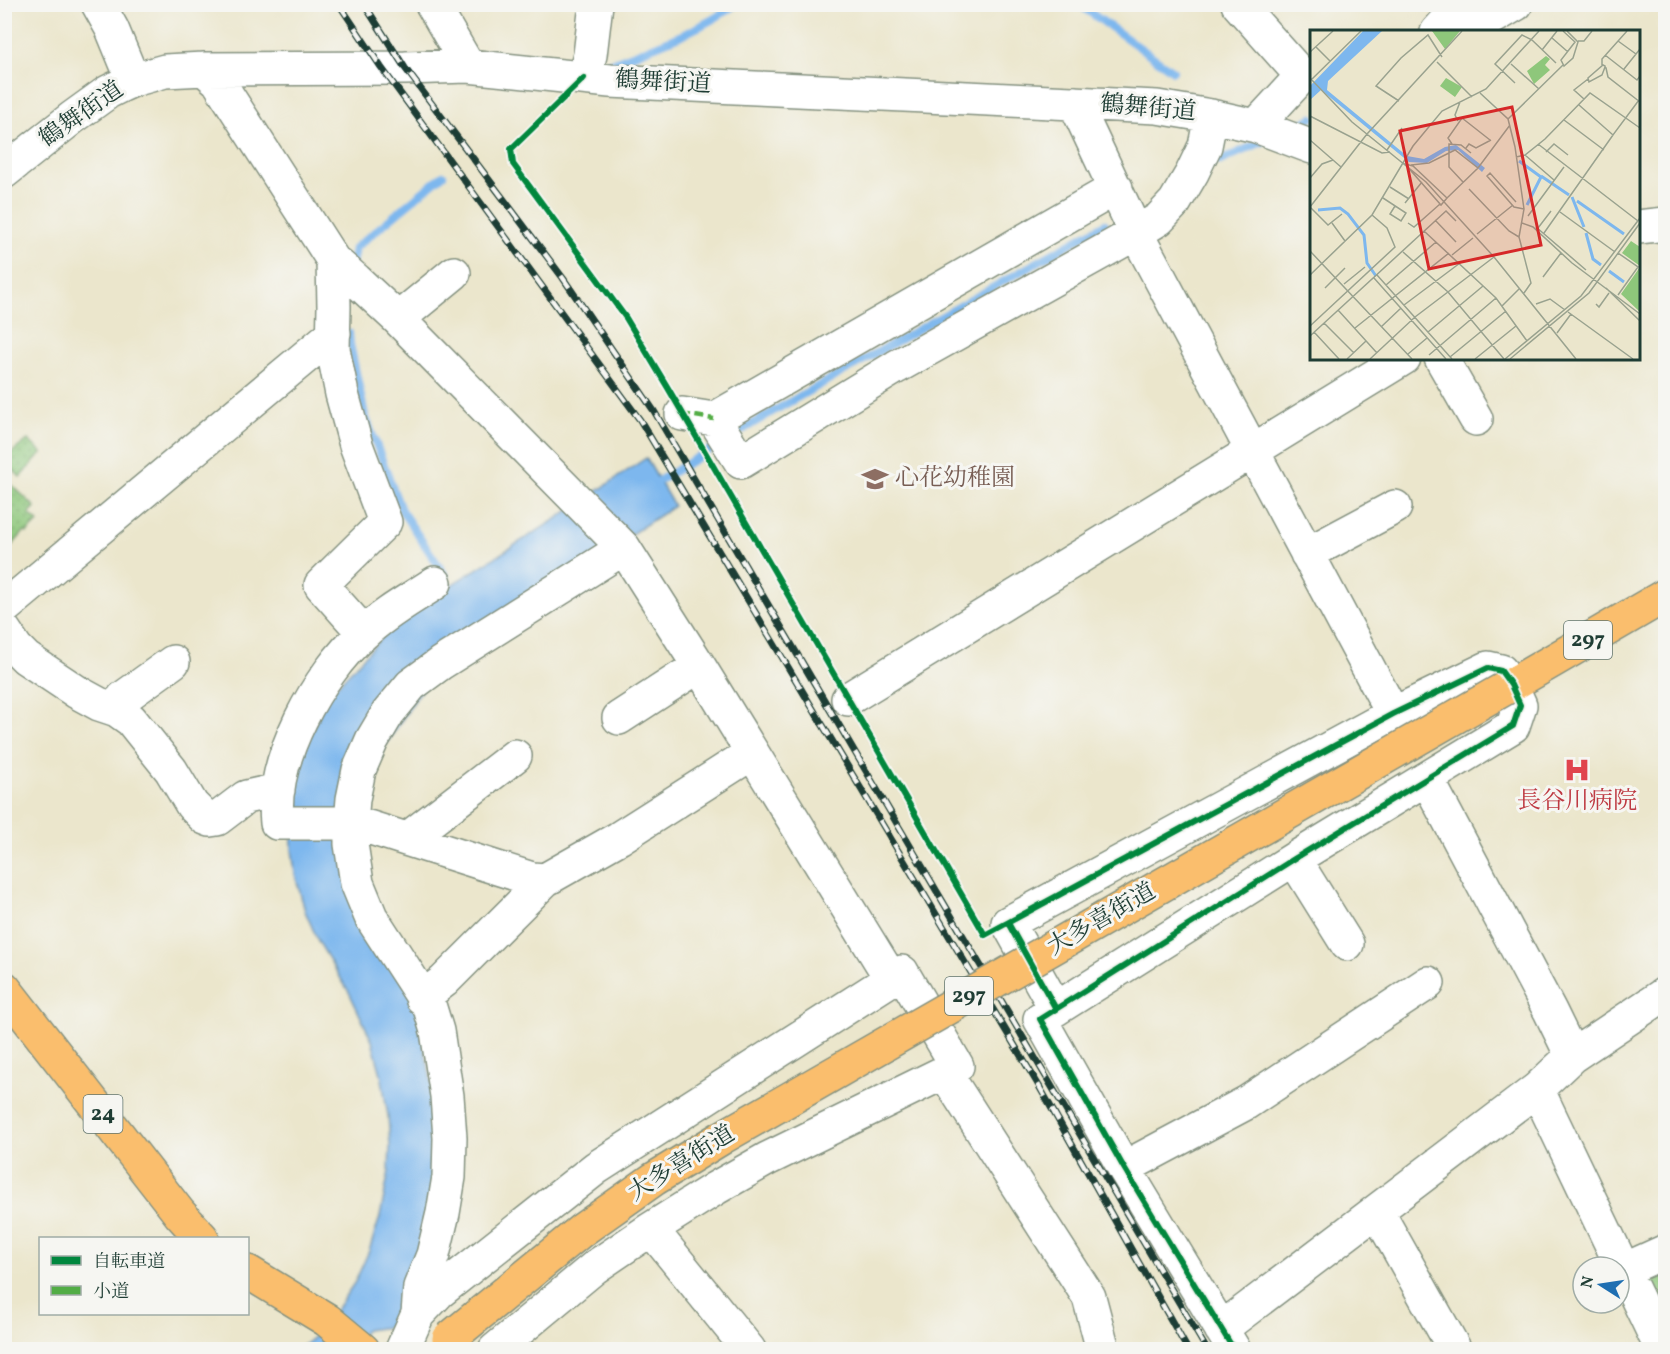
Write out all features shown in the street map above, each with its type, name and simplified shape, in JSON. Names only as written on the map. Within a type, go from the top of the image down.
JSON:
[{"type":"main road","name":"大多喜街道","points":[[443,1344],[582,1230],[654,1179],[1665,595]]},
{"type":"main road","name":"24","points":[[4,988],[200,1237]]},
{"type":"main road","points":[[249,1273],[327,1320],[359,1346]]},
{"type":"street","points":[[98,4],[112,30],[133,80]]},
{"type":"street","points":[[432,4],[468,66]]},
{"type":"street","points":[[584,78],[590,55],[596,4]]},
{"type":"street","points":[[1238,4],[1306,75],[1256,126]]},
{"type":"street","points":[[1439,30],[1462,4]]},
{"type":"street","points":[[1471,30],[1516,4]]},
{"type":"street","name":"鶴舞街道","points":[[4,172],[108,92],[133,80],[165,71],[204,69],[468,66],[610,81],[1157,107],[1256,126],[1310,146]]},
{"type":"street","points":[[204,69],[218,81],[344,270],[398,319],[622,546],[699,666],[892,980]]},
{"type":"street","points":[[1074,103],[1136,233],[1393,714]]},
{"type":"street","points":[[714,419],[741,462],[896,367],[1159,219],[1175,202],[1192,173],[1204,146],[1211,116]]},
{"type":"street","points":[[682,414],[714,419],[1116,188]]},
{"type":"street","points":[[1640,227],[1665,224]]},
{"type":"street","points":[[344,270],[333,349],[356,445],[385,522],[321,585],[364,633]]},
{"type":"street","points":[[398,319],[454,273]]},
{"type":"street","points":[[872,329],[896,367]]},
{"type":"street","points":[[4,608],[334,333]]},
{"type":"street","points":[[848,699],[1401,360]]},
{"type":"street","points":[[1442,360],[1476,419]]},
{"type":"street","points":[[1306,554],[1395,507]]},
{"type":"street","points":[[418,1314],[420,1287],[433,1255],[449,1177],[447,1096],[437,1031],[430,1008],[371,917],[363,902],[352,863],[351,823],[359,770],[372,740],[388,713],[411,685],[441,663],[622,546]]},
{"type":"street","points":[[435,583],[389,613],[364,633],[332,668],[306,709],[294,735],[278,790],[277,823],[351,823],[522,876],[545,880]]},
{"type":"street","points":[[4,630],[16,648],[15,664],[99,704],[117,710],[131,720],[171,770],[192,805],[205,818],[217,819],[246,797],[278,790]]},
{"type":"street","points":[[117,710],[123,698],[173,662]]},
{"type":"street","points":[[619,718],[699,666]]},
{"type":"street","points":[[1056,1009],[1008,923],[1393,714],[1488,668],[1502,671],[1520,705],[1513,726],[1294,859],[1056,1009],[1040,1019],[1124,1168],[1228,1339],[1377,1211],[1537,1089],[1572,1056],[1665,993]]},
{"type":"street","points":[[422,998],[444,981],[545,880],[619,838],[752,753]]},
{"type":"street","points":[[407,839],[515,756]]},
{"type":"street","points":[[1427,779],[1572,1056]]},
{"type":"street","points":[[1294,859],[1347,944]]},
{"type":"street","points":[[402,1350],[418,1314],[439,1292],[597,1168],[902,972],[957,1066],[767,1159],[651,1229],[595,1268],[495,1350]]},
{"type":"street","points":[[1124,1168],[1246,1103],[1428,983]]},
{"type":"street","points":[[945,1073],[1089,1298],[1103,1350]]},
{"type":"street","points":[[1537,1089],[1617,1255]]},
{"type":"street","points":[[1377,1211],[1455,1350]]},
{"type":"street","points":[[651,1229],[749,1350]]},
{"type":"street","points":[[1631,1267],[1665,1251]]},
{"type":"street","points":[[1631,1285],[1662,1350]]},
{"type":"green space","points":[[28,440],[42,453],[20,477],[5,462],[5,445],[11,453]]},
{"type":"green space","points":[[12,485],[35,507],[29,514],[38,522],[27,533],[24,532],[7,551],[5,548],[5,492]]},
{"type":"green space","points":[[1665,1261],[1665,1328],[1641,1272]]},
{"type":"water","points":[[646,458],[674,506],[450,646],[343,811],[416,1007],[443,1139],[411,1289],[388,1327],[366,1330],[346,1349],[298,1350],[315,1336],[338,1307],[355,1282],[369,1251],[380,1217],[389,1171],[390,1145],[381,1074],[372,1041],[349,992],[318,941],[305,911],[295,874],[291,816],[300,757],[328,695],[403,615],[553,521]]},
{"type":"waterway","points":[[609,64],[691,31],[736,4]]},
{"type":"waterway","points":[[1078,4],[1173,71]]},
{"type":"waterway","points":[[1291,128],[1310,119]]},
{"type":"waterway","points":[[1220,161],[1264,141]]},
{"type":"waterway","points":[[352,264],[355,248],[443,175]]},
{"type":"waterway","points":[[734,435],[1105,224]]},
{"type":"waterway","points":[[349,333],[365,415],[401,510],[445,575]]},
{"type":"waterway","points":[[652,485],[721,443]]},
{"type":"railway","points":[[339,4],[381,67],[640,420],[1039,1086],[1188,1350]]},
{"type":"railway","points":[[364,4],[405,68],[563,278],[654,411],[1207,1350]]},
{"type":"marked path","points":[[682,414],[714,419]]},
{"type":"cycle path","points":[[584,78],[511,149],[513,164],[626,318],[985,935],[1393,714],[1488,668],[1501,671],[1511,685],[1520,705],[1513,726],[1294,859],[1040,1019],[1124,1168],[1234,1350]]},
{"type":"cycle path","points":[[1008,923],[1056,1009]]},
{"type":"place","name":"心花幼稚園","points":[[875,479]]},
{"type":"place","name":"長谷川病院","points":[[1577,770]]}]
